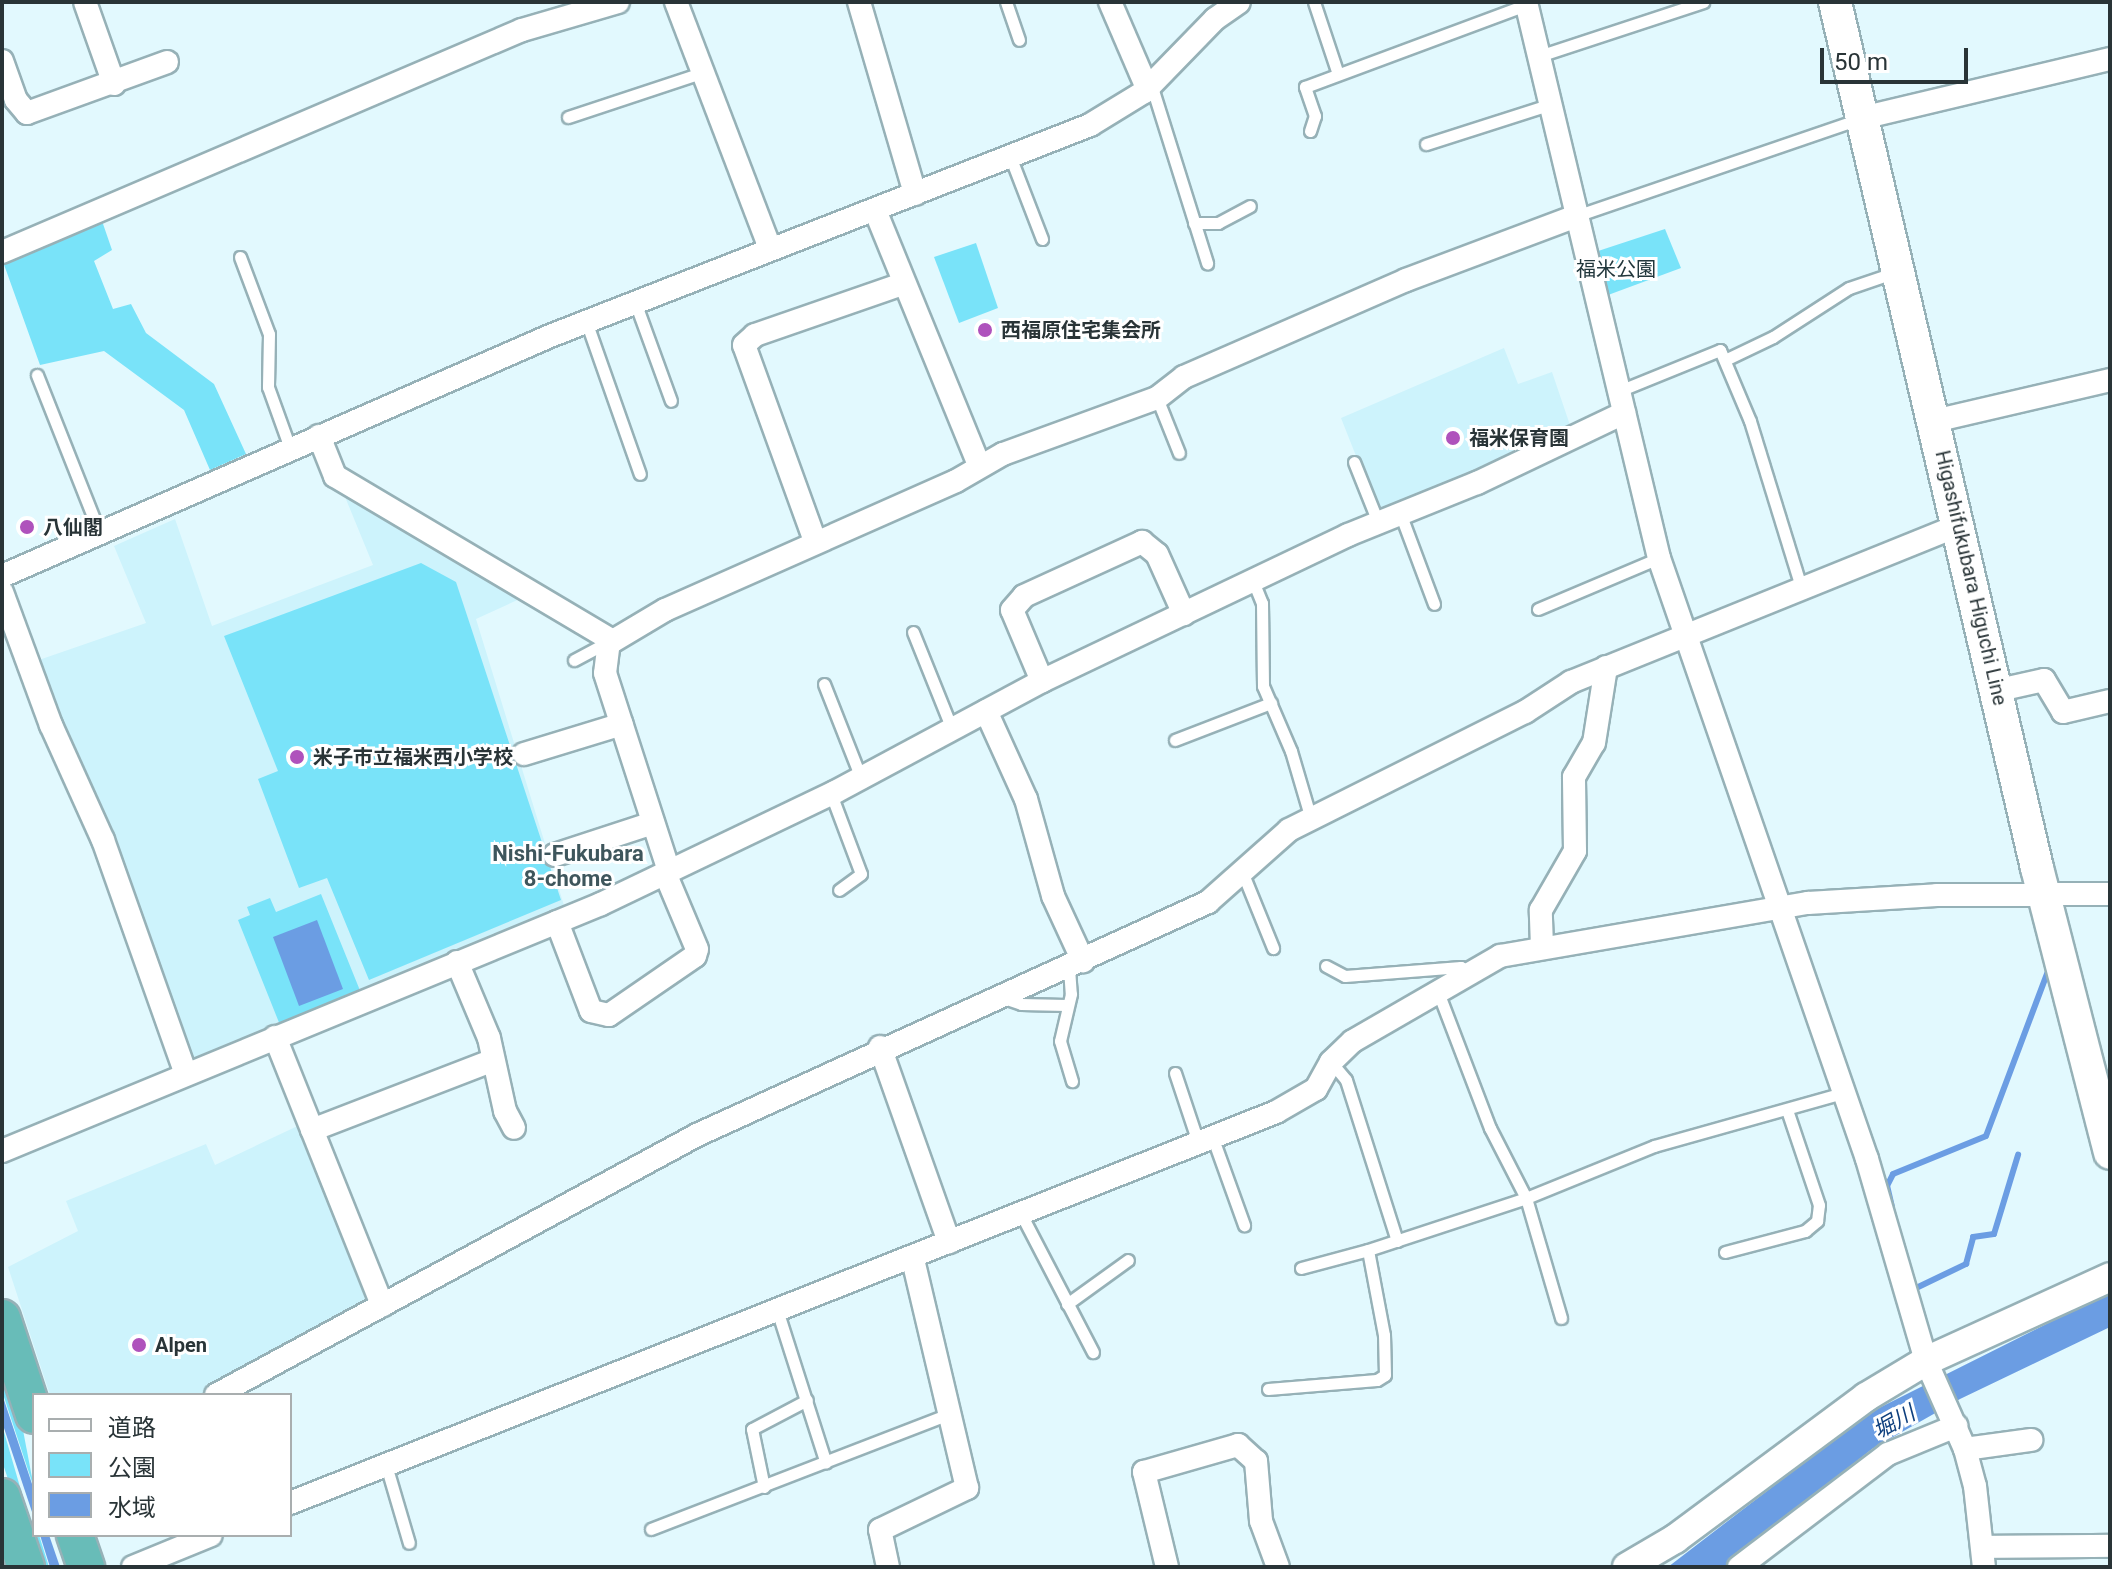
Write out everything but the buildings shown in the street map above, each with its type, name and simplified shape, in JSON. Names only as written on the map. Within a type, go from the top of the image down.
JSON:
[{"type":"highway","points":[[2,1318],[32,1409]]},
{"type":"highway","points":[[2,1497],[26,1567]]},
{"type":"highway","points":[[76,1537],[86,1567]]},
{"type":"main road","name":"Higashifukubara Higuchi Line","points":[[1835,2],[2110,1153]]},
{"type":"street","points":[[85,2],[114,84]]},
{"type":"street","points":[[2,252],[158,189],[522,30],[618,2]]},
{"type":"street","points":[[676,2],[770,248]]},
{"type":"street","points":[[859,2],[915,194]]},
{"type":"street","points":[[1110,2],[1149,86]]},
{"type":"street","points":[[2,576],[586,321],[1090,125],[1149,86],[1215,19],[1239,2]]},
{"type":"street","points":[[1526,4],[1659,558],[1843,1093],[1926,1361],[1965,1449],[1983,1557],[2110,1546]]},
{"type":"street","points":[[1862,118],[2110,59]]},
{"type":"street","points":[[2,61],[16,100],[27,113],[114,84],[167,62]]},
{"type":"street","points":[[875,210],[902,284],[979,465]]},
{"type":"street","points":[[609,641],[815,541],[956,481],[979,465],[1157,398],[1184,377],[1333,311],[1576,216]]},
{"type":"street","points":[[815,541],[744,345],[755,335],[902,284]]},
{"type":"street","points":[[1934,421],[2110,380]]},
{"type":"street","points":[[2,1151],[557,922],[667,872],[831,794],[1042,681],[1378,522],[1624,413]]},
{"type":"street","points":[[319,436],[335,476],[609,641]]},
{"type":"street","points":[[220,1393],[697,1135],[880,1047],[1076,964],[1208,902],[1289,830],[1606,667],[1960,525]]},
{"type":"street","points":[[1042,681],[1012,610],[1024,596],[1142,542],[1157,554],[1184,614]]},
{"type":"street","points":[[2,592],[51,725],[103,840],[186,1074]]},
{"type":"street","points":[[557,922],[591,1011],[609,1015],[695,956],[697,949],[667,872],[605,673],[609,641]]},
{"type":"street","points":[[1542,947],[1541,910],[1575,851],[1574,777],[1594,743],[1606,667]]},
{"type":"street","points":[[1999,690],[2044,680],[2063,712],[2110,701]]},
{"type":"street","points":[[986,711],[1026,799],[1076,964]]},
{"type":"street","points":[[524,754],[622,724]]},
{"type":"street","points":[[555,855],[653,823]]},
{"type":"street","points":[[292,1502],[778,1313],[1299,1101],[1316,1089],[1331,1062],[1353,1041],[1438,992],[1467,971],[1500,956],[1778,907],[1937,895],[2110,894]]},
{"type":"street","points":[[457,962],[514,1128]]},
{"type":"street","points":[[275,1037],[382,1305]]},
{"type":"street","points":[[880,1047],[949,1242]]},
{"type":"street","points":[[312,1130],[493,1060]]},
{"type":"street","points":[[888,1567],[880,1530],[967,1488],[952,1412],[912,1256]]},
{"type":"street","points":[[1627,1567],[1675,1539],[1866,1397],[1926,1361],[2110,1277]]},
{"type":"street","points":[[1739,1567],[1888,1454],[1951,1417]]},
{"type":"street","points":[[1965,1449],[2031,1440]]},
{"type":"street","points":[[1167,1567],[1144,1472],[1238,1445],[1256,1461],[1261,1521],[1278,1567]]},
{"type":"street","points":[[133,1567],[206,1537]]},
{"type":"lane","points":[[1006,2],[1019,40]]},
{"type":"lane","points":[[1314,2],[1338,74]]},
{"type":"lane","points":[[1539,56],[1703,2]]},
{"type":"lane","points":[[1310,131],[1315,116],[1305,87],[1526,4]]},
{"type":"lane","points":[[568,117],[704,72]]},
{"type":"lane","points":[[1149,86],[1207,263]]},
{"type":"lane","points":[[1426,144],[1551,104]]},
{"type":"lane","points":[[1576,216],[1862,118]]},
{"type":"lane","points":[[1010,156],[1042,239]]},
{"type":"lane","points":[[1194,223],[1218,223],[1250,206]]},
{"type":"lane","points":[[240,257],[269,334],[268,387],[290,448]]},
{"type":"lane","points":[[1727,359],[1773,337],[1849,288],[1899,272]]},
{"type":"lane","points":[[635,302],[671,401]]},
{"type":"lane","points":[[586,321],[640,474]]},
{"type":"lane","points":[[1619,391],[1720,350],[1727,359],[1801,587]]},
{"type":"lane","points":[[37,375],[100,534]]},
{"type":"lane","points":[[1157,398],[1179,453]]},
{"type":"lane","points":[[1354,462],[1378,522]]},
{"type":"lane","points":[[1400,513],[1434,604]]},
{"type":"lane","points":[[1538,609],[1659,558]]},
{"type":"lane","points":[[1253,581],[1262,603],[1263,686],[1311,819]]},
{"type":"lane","points":[[913,632],[952,729]]},
{"type":"lane","points":[[574,660],[609,641]]},
{"type":"lane","points":[[824,684],[861,778]]},
{"type":"lane","points":[[1175,740],[1271,703]]},
{"type":"lane","points":[[831,794],[861,874],[839,890]]},
{"type":"lane","points":[[1243,874],[1273,948]]},
{"type":"lane","points":[[1072,1081],[1060,1041],[1076,964]]},
{"type":"lane","points":[[1326,966],[1345,976],[1461,967],[1467,971]]},
{"type":"lane","points":[[1438,992],[1490,1128],[1526,1198],[1561,1318]]},
{"type":"lane","points":[[1000,997],[1021,1004],[1066,1005]]},
{"type":"lane","points":[[1331,1062],[1346,1080],[1397,1241]]},
{"type":"lane","points":[[1175,1073],[1244,1225]]},
{"type":"lane","points":[[1301,1268],[1397,1241],[1526,1198],[1654,1146],[1843,1093]]},
{"type":"lane","points":[[1725,1252],[1805,1231],[1817,1221],[1819,1205],[1787,1110]]},
{"type":"lane","points":[[1020,1212],[1093,1352]]},
{"type":"lane","points":[[1268,1389],[1377,1380],[1385,1375],[1384,1335],[1368,1250]]},
{"type":"lane","points":[[1067,1304],[1128,1260]]},
{"type":"lane","points":[[778,1313],[826,1463]]},
{"type":"lane","points":[[764,1487],[752,1429],[807,1400]]},
{"type":"lane","points":[[651,1529],[952,1412]]},
{"type":"lane","points":[[386,1465],[409,1543]]},
{"type":"shaded area","name":"福米保育園","points":[[1504,348],[1518,384],[1552,372],[1572,431],[1379,514],[1341,418]]},
{"type":"shaded area","name":"米子市立福米西小学校","points":[[341,487],[524,597],[476,619],[566,912],[193,1064],[36,661],[146,623],[114,546],[175,519],[212,626],[373,565]]},
{"type":"shaded area","points":[[304,1123],[372,1300],[369,1305],[204,1393],[49,1393],[8,1267],[78,1231],[66,1201],[206,1144],[215,1165]]},
{"type":"green space","points":[[101,218],[112,250],[94,261],[113,309],[131,304],[146,333],[214,384],[246,454],[210,470],[184,410],[104,351],[40,365],[2,259]]},
{"type":"green space","name":"福米公園","points":[[1665,229],[1681,268],[1600,298],[1589,254]]},
{"type":"green space","points":[[976,243],[998,308],[959,323],[934,257]]},
{"type":"green space","points":[[421,563],[456,582],[561,900],[369,980],[327,878],[299,888],[258,779],[278,771],[224,636]]},
{"type":"green space","points":[[321,894],[361,993],[280,1025],[238,920],[250,915],[247,907],[270,898],[276,912]]},
{"type":"green space","points":[[2,1358],[19,1409],[32,1482],[2,1391]]},
{"type":"green space","points":[[2,1425],[32,1537],[40,1537],[49,1567],[37,1567],[2,1461]]},
{"type":"water","points":[[317,920],[343,989],[299,1006],[273,937]]},
{"type":"water","name":"堀川","points":[[2110,1292],[2110,1327],[1960,1399],[1872,1449],[1724,1567],[1668,1567],[1867,1414]]},
{"type":"water","points":[[2,1394],[32,1484],[32,1512],[2,1422]]},
{"type":"water","points":[[41,1537],[50,1537],[60,1567],[50,1567]]},
{"type":"waterway","points":[[1892,1207],[1887,1186],[1893,1174],[1986,1136],[2049,968]]},
{"type":"waterway","points":[[1914,1289],[1966,1264],[1973,1237],[1994,1234],[2018,1155]]},
{"type":"place","name":"西福原住宅集会所","points":[[985,330]]},
{"type":"place","name":"福米保育園","points":[[1453,438]]},
{"type":"place","name":"八仙閣","points":[[27,527]]},
{"type":"place","name":"米子市立福米西小学校","points":[[297,757]]},
{"type":"place","name":"Alpen","points":[[139,1345]]},
{"type":"district","name":"Nishi-Fukubara 8-chome","points":[[568,866]]}]
